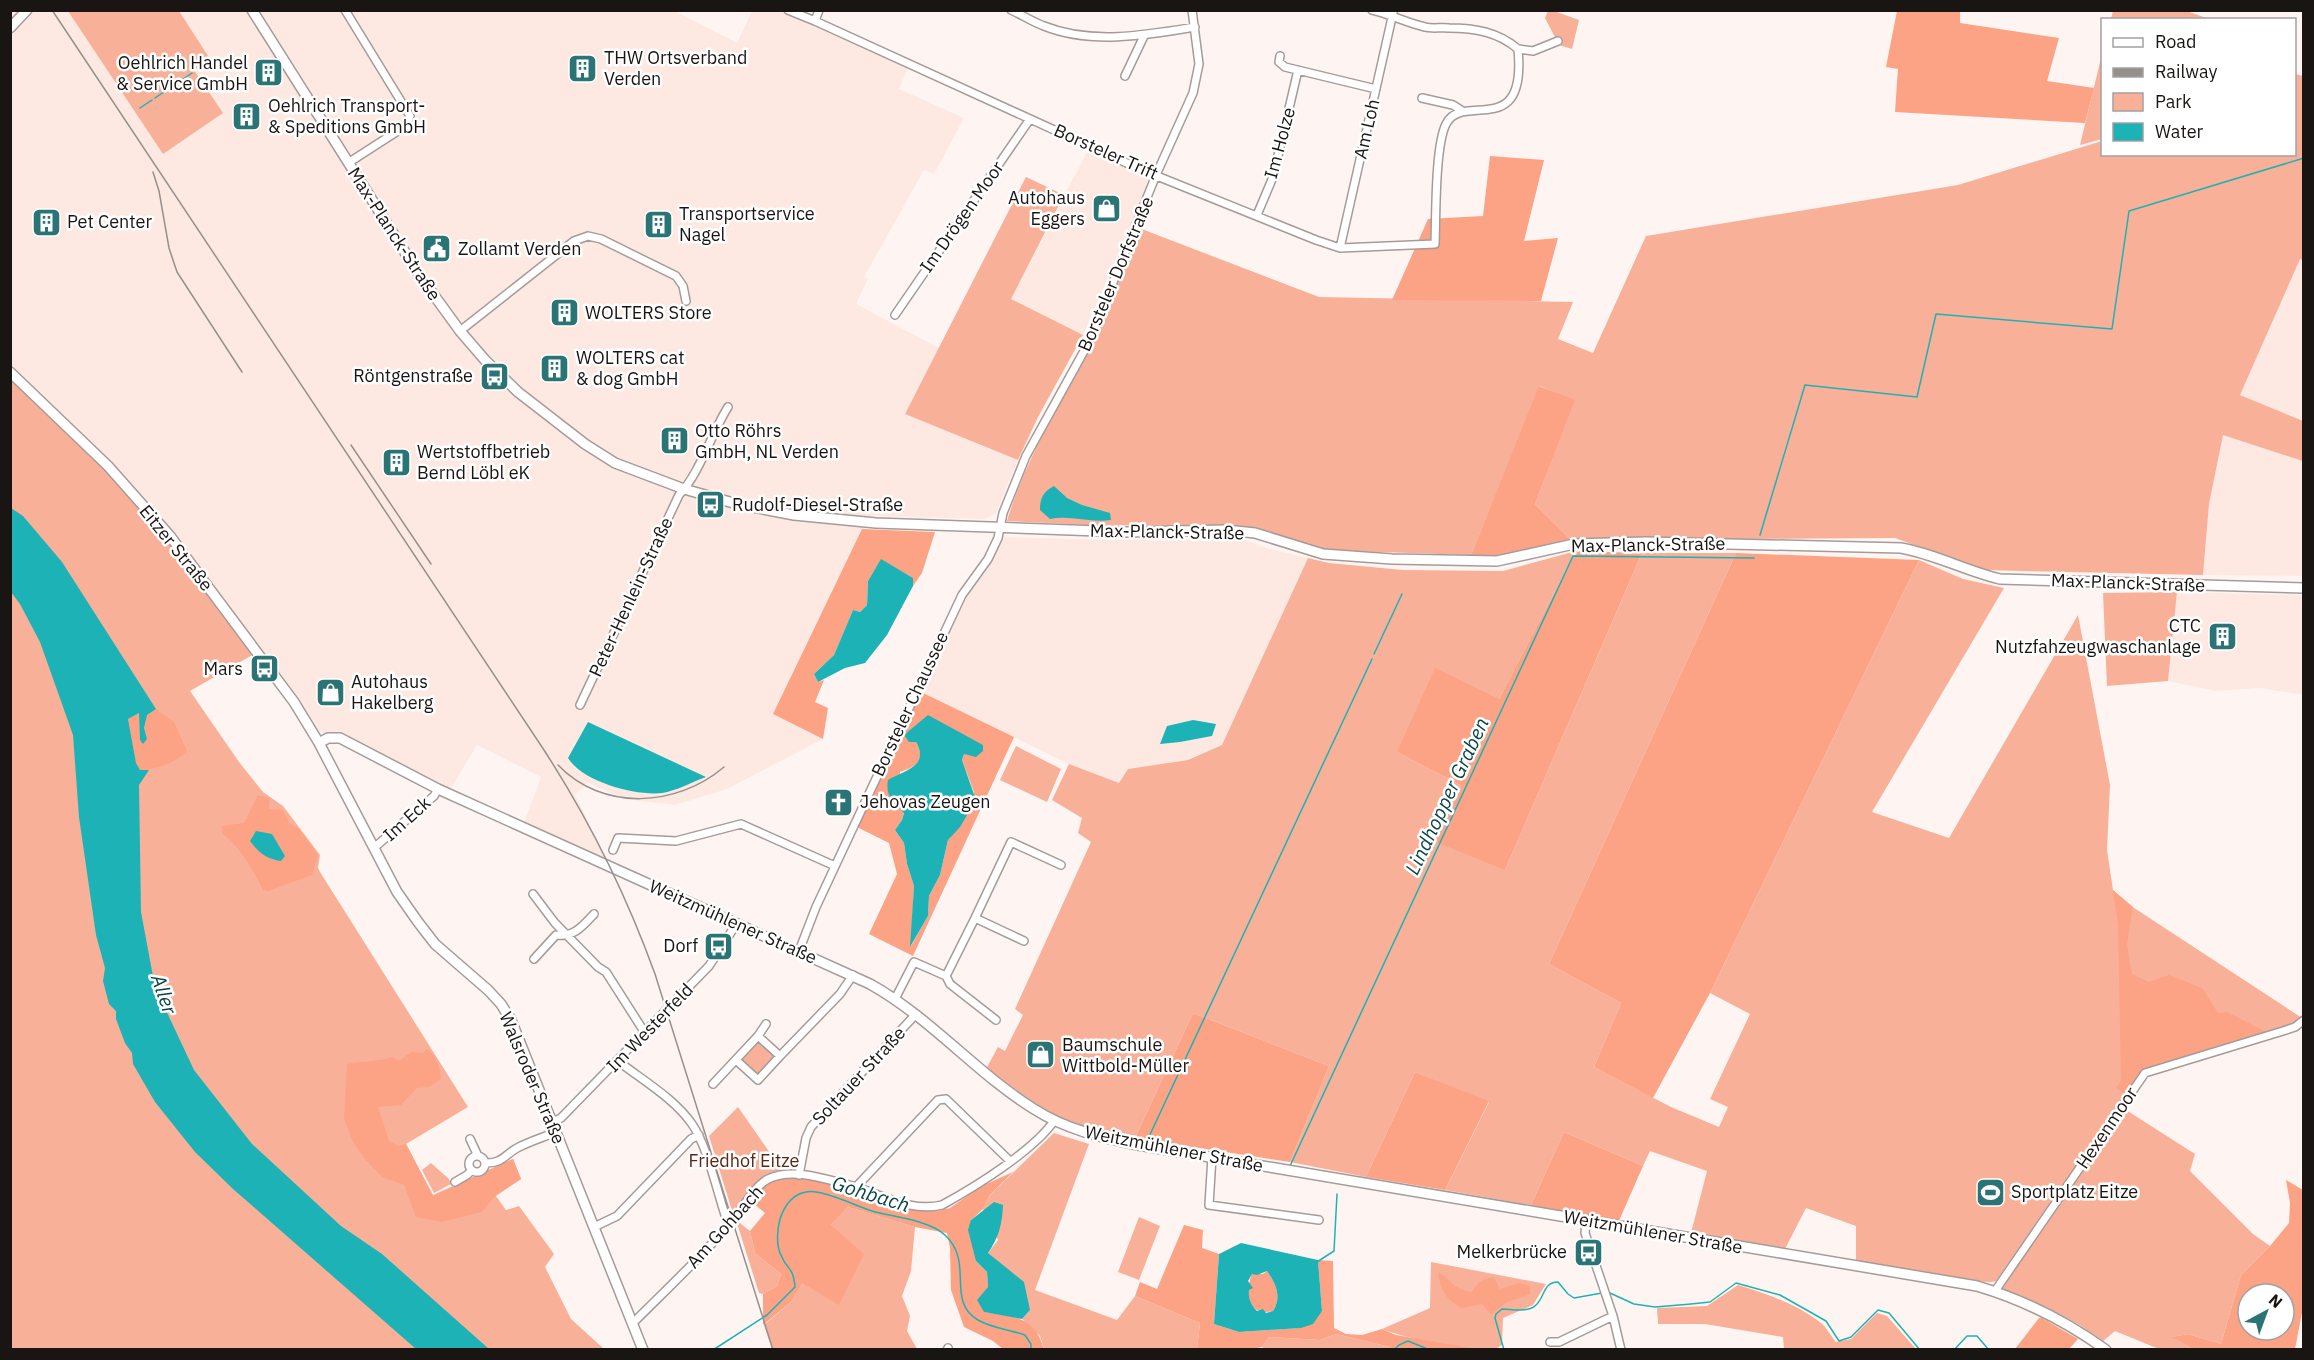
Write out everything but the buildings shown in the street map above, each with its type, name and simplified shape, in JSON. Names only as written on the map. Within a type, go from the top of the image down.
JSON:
[{"type":"street","points":[[10,28],[27,10]]},
{"type":"street","name":"Max-Planck-Straße","points":[[252,10],[420,276],[460,331],[518,392],[585,444],[615,463],[684,489],[737,504],[794,515],[876,523],[1126,532],[1226,530],[1255,533],[1323,554],[1392,559],[1497,561],[1574,544],[1646,542],[1901,548],[1922,552],[1978,574],[2000,579],[2304,588]]},
{"type":"street","points":[[345,10],[410,116],[407,125],[348,163]]},
{"type":"street","name":"Borsteler Trift","points":[[788,10],[1156,175],[1340,248],[1435,244],[1441,147],[1446,123],[1461,110]]},
{"type":"street","points":[[815,21],[819,10]]},
{"type":"street","points":[[1011,10],[1026,14],[1045,27],[1072,33],[1144,36],[1195,27]]},
{"type":"street","name":"Borsteler Dorfstraße","points":[[999,527],[1026,456],[1094,333],[1156,175],[1196,83],[1199,64],[1192,10]]},
{"type":"street","points":[[1371,10],[1393,13],[1426,27],[1487,31],[1525,52],[1558,41]]},
{"type":"street","name":"Am Loh","points":[[1340,248],[1393,13]]},
{"type":"street","points":[[1125,76],[1144,36]]},
{"type":"street","points":[[1422,98],[1453,105],[1461,110],[1484,111],[1498,108],[1510,99],[1520,79],[1518,49]]},
{"type":"street","points":[[1280,56],[1279,62],[1284,67],[1376,89]]},
{"type":"street","name":"Im Holze","points":[[1257,215],[1273,177],[1298,70]]},
{"type":"street","name":"Im Drögen Moor","points":[[894,315],[1030,119]]},
{"type":"street","points":[[460,331],[574,241],[588,236],[601,239],[676,276],[682,286],[686,301]]},
{"type":"street","name":"Eitzer Straße","points":[[10,372],[108,466],[170,536],[290,695],[319,743]]},
{"type":"street","points":[[684,489],[716,426],[728,408]]},
{"type":"street","name":"Peter-Henlein-Straße","points":[[580,705],[679,495],[684,489]]},
{"type":"street","name":"Borsteler Chaussee","points":[[799,951],[816,907],[962,595],[988,559],[998,538],[999,527]]},
{"type":"street","name":"Weitzmühlener Straße","points":[[319,743],[328,738],[340,738],[438,789],[852,975],[895,999],[916,1014],[1014,1096],[1054,1121],[1080,1131],[1123,1142],[1937,1278],[1995,1291],[2040,1309],[2084,1334],[2106,1350]]},
{"type":"street","name":"Walsroder Straße","points":[[319,743],[397,892],[435,944],[488,990],[506,1012],[643,1350]]},
{"type":"street","name":"Im Eck","points":[[375,847],[434,796],[438,789]]},
{"type":"street","points":[[613,850],[618,838],[676,841],[741,824],[835,866]]},
{"type":"street","points":[[946,976],[1011,842],[1061,865]]},
{"type":"street","points":[[533,894],[567,936],[606,972],[645,1033]]},
{"type":"street","points":[[534,959],[556,935],[567,936],[577,932],[594,914]]},
{"type":"street","points":[[975,918],[1024,941]]},
{"type":"street","name":"Im Westerfeld","points":[[552,1122],[561,1118],[709,966],[737,923]]},
{"type":"street","points":[[895,999],[914,962],[946,976],[950,984],[996,1020]]},
{"type":"street","points":[[736,1060],[758,1080],[840,994],[852,975]]},
{"type":"street","name":"Soltauer Straße","points":[[799,1175],[806,1138],[811,1127],[916,1014]]},
{"type":"street","name":"Hexenmoor","points":[[1995,1291],[2145,1073],[2283,1031],[2295,1027],[2304,1020]]},
{"type":"street","points":[[712,1084],[758,1036],[766,1024]]},
{"type":"street","points":[[758,1036],[780,1056]]},
{"type":"street","points":[[618,1060],[682,1112],[699,1135],[727,1221],[730,1224]]},
{"type":"street","points":[[856,1187],[938,1100],[946,1098],[1010,1161]]},
{"type":"street","name":"Am Gohbach","points":[[632,1322],[730,1224],[764,1182],[775,1177],[799,1175],[856,1187],[904,1204],[924,1208],[935,1207],[981,1183],[1049,1129],[1054,1121]]},
{"type":"street","points":[[484,1163],[491,1164],[506,1158],[516,1148],[556,1132]]},
{"type":"street","points":[[594,1227],[617,1216],[691,1139],[699,1135]]},
{"type":"street","points":[[470,1139],[484,1163],[481,1170],[476,1172],[472,1170]]},
{"type":"street","points":[[472,1170],[470,1161],[473,1157],[478,1156]]},
{"type":"street","points":[[1212,1157],[1209,1205],[1319,1220]]},
{"type":"street","points":[[455,1182],[472,1170]]},
{"type":"street","points":[[1586,1221],[1585,1233],[1613,1316],[1621,1350]]},
{"type":"street","points":[[1550,1342],[1559,1342],[1613,1316]]},
{"type":"shaded area","points":[[673,10],[737,43],[752,11],[780,11],[908,68],[899,89],[964,118],[934,174],[924,170],[864,277],[868,279],[856,304],[939,348],[905,414],[1018,460],[996,513],[985,519],[871,516],[862,529],[773,714],[823,739],[727,789],[675,805],[625,799],[588,783],[575,794],[606,861],[524,823],[541,777],[477,745],[448,793],[335,735],[317,731],[291,695],[11,369],[10,11]]},
{"type":"shaded area","points":[[1897,11],[1960,11],[1960,23],[2059,38],[2047,81],[2094,88],[2085,123],[1895,112],[1898,69],[1886,67]]},
{"type":"shaded area","points":[[1088,150],[1151,178],[1083,335],[1011,299]]},
{"type":"shaded area","points":[[1490,156],[1544,160],[1524,241],[1558,238],[1541,301],[1392,300],[1428,219],[1483,216]]},
{"type":"shaded area","points":[[2300,259],[2303,260],[2303,421],[2240,395]]},
{"type":"shaded area","points":[[1539,386],[1575,400],[1535,504],[1571,540],[1500,555],[1471,555]]},
{"type":"shaded area","points":[[2223,434],[2303,461],[2303,576],[2203,575],[2209,504]]},
{"type":"shaded area","points":[[862,529],[935,532],[922,573],[913,586],[913,578],[881,560],[868,581],[867,605],[860,612],[853,610],[834,655],[814,674],[818,682],[824,680],[815,702],[828,708],[823,739],[773,714]]},
{"type":"shaded area","points":[[1003,537],[1108,540],[1243,539],[1267,548],[1308,558],[1222,745],[1188,760],[1128,769],[1119,783],[1069,764],[921,692],[969,592],[992,560]]},
{"type":"shaded area","points":[[1576,551],[1642,553],[1505,870],[1436,842],[1462,786],[1397,752],[1435,668],[1499,699]]},
{"type":"shaded area","points":[[1736,553],[1919,560],[1710,993],[1653,1098],[1594,1067],[1621,1003],[1549,964]]},
{"type":"shaded area","points":[[2177,592],[2303,595],[2303,695],[2260,688],[2215,691],[2168,681]]},
{"type":"shaded area","points":[[921,692],[1014,737],[913,956],[869,934],[897,874],[889,843],[857,827]],"holes":[[[916,742],[964,754],[962,760],[974,792],[972,808],[948,840],[940,875],[929,896],[928,916],[911,946],[914,886],[907,864],[904,843],[895,830],[904,812],[901,809],[900,772],[918,762],[920,754]]]},
{"type":"shaded area","points":[[156,709],[174,722],[187,751],[166,765],[140,770],[136,763],[128,718],[139,712],[140,740],[147,739],[144,728],[147,715]]},
{"type":"shaded area","points":[[258,795],[270,798],[269,809],[283,810],[289,823],[299,829],[318,855],[312,875],[268,891],[263,890],[246,860],[223,834],[222,826],[244,823]]},
{"type":"shaded area","points":[[2113,890],[2133,907],[2127,944],[2132,974],[2149,982],[2169,975],[2202,988],[2218,1013],[2227,1012],[2266,1032],[2145,1075],[2129,1096],[2116,1088],[2121,1081],[2118,925]]},
{"type":"shaded area","points":[[1193,1013],[1329,1066],[1290,1162],[1135,1138]]},
{"type":"shaded area","points":[[427,1049],[437,1062],[441,1079],[429,1087],[417,1088],[401,1105],[378,1107],[389,1141],[398,1146],[406,1144],[433,1196],[513,1159],[521,1179],[496,1195],[482,1212],[442,1222],[416,1217],[404,1185],[382,1177],[364,1158],[353,1142],[344,1119],[347,1064],[392,1057],[399,1061],[411,1052],[423,1053]]},
{"type":"shaded area","points":[[1415,1072],[1489,1101],[1445,1190],[1366,1177]]},
{"type":"shaded area","points":[[1564,1132],[1643,1166],[1618,1223],[1531,1205]]},
{"type":"shaded area","points":[[1013,1172],[989,1196],[983,1209],[971,1220],[976,1261],[987,1272],[988,1287],[984,1312],[1014,1317],[1029,1324],[1040,1338],[1044,1349],[1003,1349],[993,1341],[964,1327],[951,1290],[950,1248],[947,1233],[915,1227],[848,1207],[831,1225],[864,1254],[839,1305],[802,1283],[791,1302],[763,1325],[763,1294],[777,1286],[781,1274],[755,1253],[750,1231],[765,1213],[751,1201],[765,1184],[785,1176],[824,1182],[904,1206],[936,1211],[950,1208],[982,1186]]},
{"type":"shaded area","points":[[2286,1180],[2303,1190],[2304,1302],[2295,1349],[2193,1349],[2172,1337],[2188,1334],[2221,1344],[2236,1292],[2236,1342],[2296,1342],[2296,1282],[2239,1282],[2241,1275],[2289,1223],[2290,1203]]},
{"type":"shaded area","points":[[1184,1225],[1203,1230],[1202,1248],[1219,1254],[1214,1324],[1239,1332],[1300,1328],[1322,1311],[1318,1260],[1333,1261],[1334,1328],[1346,1334],[1362,1335],[1382,1329],[1396,1335],[1476,1349],[1390,1349],[1390,1347],[1336,1334],[1320,1340],[1269,1337],[1262,1347],[1252,1349],[1197,1349],[1200,1323],[1135,1296],[1140,1282],[1157,1289]]},
{"type":"shaded area","points":[[1267,1271],[1275,1286],[1277,1301],[1273,1311],[1264,1312],[1253,1307],[1249,1288],[1252,1273],[1263,1274]]},
{"type":"shaded area","points":[[1438,1272],[1456,1287],[1465,1291],[1472,1292],[1481,1282],[1494,1277],[1500,1289],[1519,1283],[1530,1286],[1530,1294],[1507,1302],[1491,1314],[1482,1304],[1462,1308],[1445,1293],[1440,1284]]},
{"type":"shaded area","points":[[2039,1318],[2078,1339],[2069,1349],[2015,1349]]},
{"type":"green space","points":[[68,11],[179,11],[210,59],[194,70],[223,113],[163,154]]},
{"type":"green space","points":[[1548,11],[1579,20],[1572,49],[1559,45],[1545,18]]},
{"type":"green space","points":[[2113,11],[2187,11],[2206,18],[2111,18]]},
{"type":"green space","points":[[2101,58],[2101,139],[2080,145]]},
{"type":"green space","points":[[2296,74],[2303,76],[2303,260],[2300,259],[2240,395],[2303,421],[2303,461],[2223,435],[2209,504],[2203,575],[1982,570],[1895,538],[1571,540],[1535,504],[1574,401],[1540,386],[1471,555],[1319,550],[1252,530],[1213,526],[1089,525],[1007,521],[1033,454],[1103,318],[1139,228],[1319,297],[1573,302],[1558,339],[1593,353],[1646,236],[1958,185],[2101,141],[2101,156],[2296,156]]},
{"type":"green space","points":[[1026,177],[1064,195],[1011,299],[1083,335],[1038,417],[1018,460],[905,414]]},
{"type":"green space","points":[[10,377],[107,468],[167,539],[254,654],[190,691],[239,762],[263,792],[283,806],[320,855],[318,868],[320,872],[468,1107],[406,1144],[433,1195],[513,1159],[521,1179],[496,1196],[506,1210],[519,1206],[554,1254],[545,1267],[571,1319],[604,1349],[11,1349]]},
{"type":"green space","points":[[1576,551],[1499,699],[1397,752],[1462,786],[1505,870],[1642,553],[1736,553],[1549,964],[1621,1003],[1594,1067],[1671,1107],[1719,1127],[1728,1107],[1710,1099],[1750,1014],[1710,993],[1919,560],[1963,579],[2004,588],[1872,812],[1949,838],[2078,615],[2110,785],[2107,850],[2113,890],[2125,902],[2302,1018],[2282,1028],[2145,1075],[2124,1105],[2110,1117],[1996,1281],[1990,1282],[1856,1261],[1856,1226],[1806,1208],[1785,1249],[1691,1233],[1707,1171],[1650,1151],[1643,1166],[1564,1132],[1531,1205],[1445,1190],[1489,1102],[1415,1072],[1366,1177],[1290,1162],[1329,1066],[1193,1013],[1135,1138],[1081,1128],[1060,1120],[986,1069],[998,1047],[1005,1051],[1023,1015],[1015,1009],[1091,842],[1078,833],[1082,818],[1052,800],[1069,764],[1119,783],[1128,769],[1188,760],[1222,745],[1308,558],[1329,563],[1403,570],[1503,571]]},
{"type":"green space","points":[[2177,592],[2168,681],[2107,686],[2103,593]]},
{"type":"green space","points":[[1016,746],[1061,769],[1047,802],[1000,780]]},
{"type":"green space","points":[[757,1041],[775,1055],[774,1060],[758,1074],[740,1060]]},
{"type":"green space","name":"Friedhof Eitze","points":[[738,1107],[784,1173],[771,1176],[734,1217],[709,1136]]},
{"type":"green space","points":[[2126,1110],[2195,1154],[2190,1171],[2253,1234],[2270,1246],[2241,1275],[2239,1282],[2236,1282],[2236,1292],[2221,1344],[2188,1334],[2173,1337],[2193,1349],[2159,1349],[2115,1331],[2103,1341],[2053,1311],[2000,1288]]},
{"type":"green space","points":[[1054,1133],[1089,1144],[1035,1290],[1117,1320],[1135,1296],[1200,1323],[1197,1349],[1044,1349],[1040,1336],[1022,1319],[1030,1310],[988,1253],[998,1240],[983,1209],[989,1196]]},
{"type":"green space","points":[[431,1163],[449,1179],[451,1184],[434,1193],[422,1170]]},
{"type":"green space","points":[[848,1207],[915,1227],[911,1271],[902,1296],[910,1316],[907,1331],[917,1349],[772,1349],[764,1325],[791,1302],[802,1282],[839,1304],[831,1225]]},
{"type":"green space","points":[[1139,1217],[1160,1226],[1139,1280],[1118,1272]]},
{"type":"green space","points":[[736,1220],[750,1231],[755,1253],[781,1274],[777,1286],[763,1294],[759,1293]]},
{"type":"green space","points":[[1431,1262],[1546,1284],[1533,1305],[1503,1318],[1502,1345],[1495,1349],[1471,1349],[1438,1344],[1382,1329],[1430,1308]]},
{"type":"green space","points":[[1738,1285],[1802,1310],[1823,1325],[1836,1342],[1851,1339],[1877,1313],[1887,1316],[1916,1349],[1784,1349],[1783,1337],[1705,1324],[1658,1324],[1657,1308],[1707,1306]]},
{"type":"green space","points":[[1336,1334],[1390,1347],[1390,1350],[1265,1350],[1262,1347],[1269,1337],[1320,1340]]},
{"type":"water","points":[[1054,486],[1067,498],[1110,513],[1111,520],[1050,519],[1040,510],[1040,506],[1045,493]]},
{"type":"water","points":[[11,508],[23,516],[62,562],[156,709],[147,715],[144,728],[147,739],[143,744],[140,740],[139,713],[128,719],[136,763],[140,770],[149,770],[139,785],[141,912],[155,987],[194,1070],[252,1144],[341,1226],[382,1254],[489,1349],[416,1349],[233,1189],[195,1152],[155,1102],[133,1064],[132,1053],[125,1043],[116,1019],[116,1011],[109,1004],[103,981],[105,968],[96,935],[79,817],[73,735],[40,642],[11,592]]},
{"type":"water","points":[[881,559],[913,578],[913,586],[887,635],[865,663],[845,668],[818,682],[814,674],[834,655],[853,610],[860,612],[867,605],[868,581]]},
{"type":"water","points":[[928,715],[983,745],[983,751],[976,757],[964,754],[962,760],[976,800],[960,827],[948,840],[940,875],[929,896],[928,916],[910,947],[914,886],[907,864],[904,843],[895,830],[904,813],[891,799],[887,786],[888,780],[918,762],[920,757],[916,742],[909,742],[904,735]]},
{"type":"water","points":[[1193,720],[1216,724],[1212,736],[1160,744],[1167,726]]},
{"type":"water","points":[[588,722],[706,777],[662,793],[624,790],[597,780],[575,767],[568,758]]},
{"type":"water","points":[[256,831],[272,834],[285,856],[281,861],[267,857],[253,845],[250,841]]},
{"type":"water","points":[[994,1202],[1003,1205],[1002,1219],[995,1242],[988,1253],[1024,1282],[1030,1310],[1022,1319],[984,1312],[977,1300],[988,1287],[987,1272],[976,1261],[968,1230],[971,1220]]},
{"type":"water","points":[[1241,1243],[1318,1260],[1322,1311],[1313,1324],[1301,1328],[1239,1332],[1214,1324],[1219,1254]],"holes":[[[1267,1271],[1277,1291],[1277,1301],[1273,1311],[1266,1313],[1263,1309],[1257,1311],[1252,1304],[1249,1290],[1253,1288],[1248,1281],[1252,1274],[1257,1275]]]},
{"type":"waterway","points":[[155,98],[192,73]]},
{"type":"waterway","points":[[140,108],[152,100]]},
{"type":"waterway","name":"Lindhopper Graben","points":[[1760,535],[1805,385],[1917,397],[1936,314],[2112,329],[2129,211],[2304,158]]},
{"type":"waterway","name":"Lindhopper Graben","points":[[1306,1169],[1290,1166],[1573,556],[1754,558]]},
{"type":"waterway","points":[[1374,654],[1402,594]]},
{"type":"waterway","points":[[1147,1141],[1372,659]]},
{"type":"waterway","name":"Gohbach","points":[[713,1350],[767,1315],[795,1287],[793,1275],[779,1251],[777,1237],[779,1223],[783,1210],[791,1200],[802,1193],[813,1192],[830,1195],[872,1211],[920,1222],[945,1235],[954,1246],[958,1257],[961,1292],[968,1312],[983,1323],[1025,1335],[1031,1344],[1031,1350]]},
{"type":"waterway","name":"Lindhopper Graben","points":[[1317,1262],[1334,1251],[1337,1194]]},
{"type":"waterway","name":"Gohbach","points":[[1504,1350],[1495,1318],[1502,1309],[1524,1310],[1533,1307],[1539,1302],[1547,1287],[1558,1282],[1574,1298],[1602,1293]]},
{"type":"waterway","name":"Gohbach","points":[[1610,1293],[1634,1304],[1655,1307],[1710,1302],[1736,1283],[1780,1295],[1826,1321],[1839,1341],[1851,1337],[1878,1310],[1889,1313],[1920,1350]]},
{"type":"waterway","name":"Gohbach","points":[[1954,1350],[1967,1336],[1977,1336],[1989,1350]]},
{"type":"waterway","name":"Gohbach","points":[[1394,1350],[1408,1341],[1430,1350]]},
{"type":"railway","points":[[52,10],[542,747],[591,829],[632,915],[655,974],[773,1350]]},
{"type":"railway","points":[[153,172],[159,191],[169,248],[177,272],[242,372]]},
{"type":"railway","points":[[351,445],[431,564]]},
{"type":"railway","points":[[558,765],[576,780],[596,791],[618,797],[640,799],[685,790],[724,767]]},
{"type":"place","name":"THW Ortsverband Verden","points":[[583,68]]},
{"type":"place","name":"Oehlrich Handel & Service GmbH","points":[[269,73]]},
{"type":"place","name":"Oehlrich Transport- & Speditions GmbH","points":[[247,116]]},
{"type":"place","name":"Autohaus Eggers","points":[[1106,208]]},
{"type":"place","name":"Pet Center","points":[[46,222]]},
{"type":"place","name":"Transportservice Nagel","points":[[658,224]]},
{"type":"place","name":"Zollamt Verden","points":[[437,249]]},
{"type":"place","name":"WOLTERS Store","points":[[564,313]]},
{"type":"place","name":"WOLTERS cat & dog GmbH","points":[[555,368]]},
{"type":"place","name":"Röntgenstraße","points":[[494,376]]},
{"type":"place","name":"Otto Röhrs GmbH, NL Verden","points":[[674,441]]},
{"type":"place","name":"Wertstoffbetrieb Bernd Löbl eK","points":[[396,462]]},
{"type":"place","name":"Rudolf-Diesel-Straße","points":[[711,505]]},
{"type":"place","name":"CTC Nutzfahzeugwaschanlage","points":[[2222,636]]},
{"type":"place","name":"Mars","points":[[264,669]]},
{"type":"place","name":"Autohaus Hakelberg","points":[[330,692]]},
{"type":"place","name":"Jehovas Zeugen","points":[[839,802]]},
{"type":"place","name":"Dorf","points":[[719,946]]},
{"type":"place","name":"Baumschule Wittbold-Müller","points":[[1041,1055]]},
{"type":"place","name":"Sportplatz Eitze","points":[[1990,1192]]},
{"type":"place","name":"Melkerbrücke","points":[[1588,1252]]},
{"type":"water label","name":"Aller","points":[[164,994]]}]
